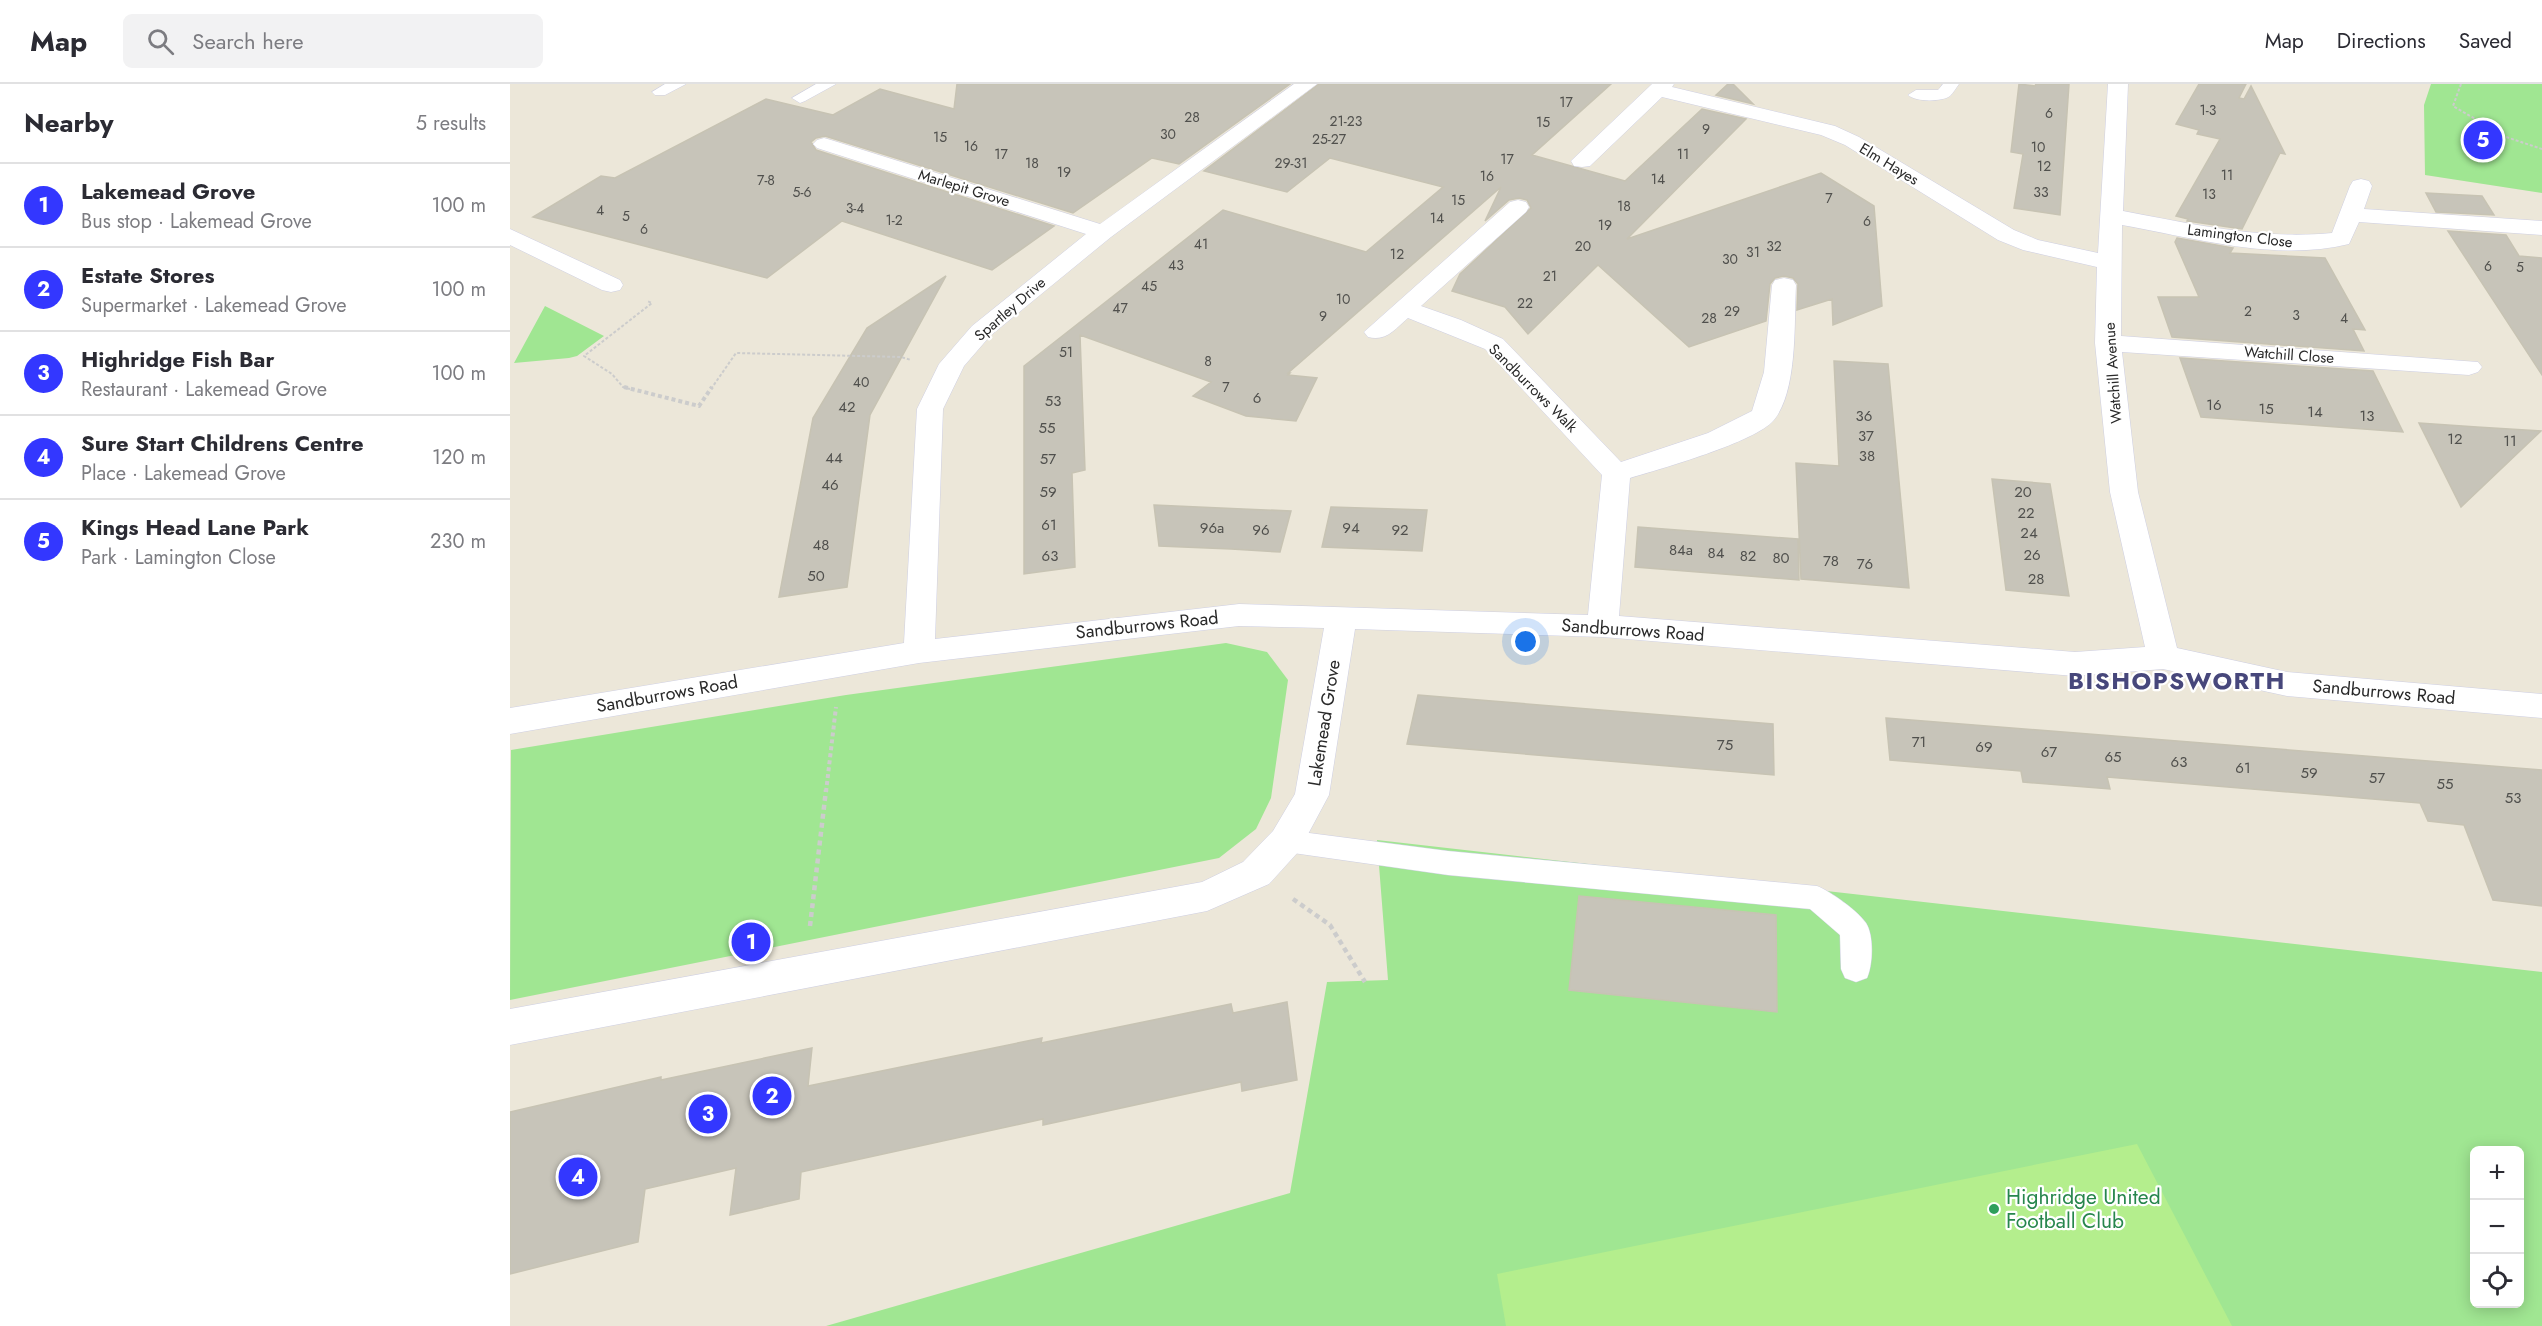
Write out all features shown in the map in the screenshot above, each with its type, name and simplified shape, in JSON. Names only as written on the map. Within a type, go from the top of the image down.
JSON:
[{"type":"street","name":"Spartley Drive","points":[[919,652],[930,409],[952,364],[981,331],[1103,232],[1307,84]]},
{"type":"street","name":"Watchill Avenue","points":[[2118,84],[2114,216],[2109,262],[2109,343],[2124,492],[2163,657]]},
{"type":"street","name":"Elm Hayes","points":[[1582,161],[1662,87],[1828,130],[1852,141],[2006,235],[2031,245],[2109,262]]},
{"type":"street","name":"Marlepit Grove","points":[[824,144],[1103,232]]},
{"type":"street","name":"Lamington Close","points":[[2114,216],[2240,238],[2311,244],[2341,239],[2361,186]]},
{"type":"street","points":[[1377,332],[1518,207]]},
{"type":"street","points":[[2350,215],[2542,228]]},
{"type":"street","points":[[510,236],[611,285]]},
{"type":"street","points":[[1604,626],[1617,474],[1741,430],[1762,418],[1773,394],[1784,285]]},
{"type":"street","name":"Sandburrows Walk","points":[[1404,309],[1452,325],[1494,344],[1617,474]]},
{"type":"street","name":"Watchill Close","points":[[2109,343],[2469,368]]},
{"type":"street","name":"Sandburrows Road","points":[[510,721],[919,652],[1239,615],[1604,626],[2075,664],[2163,657],[2287,684],[2542,706]]},
{"type":"street","name":"Lakemead Grove","points":[[510,1027],[1208,896],[1256,873],[1286,841],[1312,795],[1341,619]]},
{"type":"lane","points":[[660,92],[678,84]]},
{"type":"lane","points":[[800,98],[828,84]]},
{"type":"lane","points":[[1916,96],[1942,94],[1951,84]]},
{"type":"lane","points":[[1286,841],[1448,863],[1817,898],[1855,930],[1856,969]]},
{"type":"path","points":[[2461,84],[2453,106],[2506,136],[2542,149]]},
{"type":"path","points":[[611,285],[652,303],[584,356],[612,374],[623,387],[699,406],[736,352],[901,357],[948,372]]},
{"type":"path","points":[[808,971],[810,925],[843,665]]},
{"type":"path","points":[[1256,873],[1330,925],[1365,982]]},
{"type":"green space","points":[[2431,84],[2542,84],[2542,193],[2425,175],[2424,105]]},
{"type":"green space","points":[[545,306],[604,336],[577,356],[514,363]]},
{"type":"green space","points":[[1226,643],[1267,652],[1288,680],[1271,798],[1256,829],[1219,858],[510,1000],[511,750],[846,695]]},
{"type":"green space","points":[[1377,840],[2542,972],[2542,1326],[826,1326],[1290,1193],[1327,982],[1388,980]]},
{"type":"green space","name":"Highridge United Football Club","points":[[2137,1144],[2232,1326],[1506,1326],[1497,1274]]},
{"type":"building","points":[[957,84],[1290,84],[1179,164],[1152,158],[1073,213],[825,136],[811,142],[816,150],[1054,226],[992,270],[842,221],[767,278],[533,217],[601,176],[615,178],[766,99],[833,115],[880,89],[954,109]]},
{"type":"building","points":[[1319,84],[1611,84],[1532,155],[1625,181],[1702,109],[1746,119],[1627,239],[1821,173],[1874,206],[1882,306],[1833,325],[1832,299],[1797,310],[1798,284],[1793,278],[1784,276],[1775,278],[1770,284],[1766,321],[1689,347],[1598,265],[1528,334],[1505,307],[1452,291],[1460,274],[1531,208],[1527,200],[1519,198],[1509,200],[1485,221],[1501,187],[1288,373],[1290,373],[1288,375],[1317,378],[1296,421],[1246,416],[1193,396],[1211,382],[1080,335],[1085,470],[1072,473],[1075,567],[1024,574],[1024,366],[1223,210],[1366,252],[1443,187],[1330,158],[1287,192],[1204,171]]},
{"type":"building","points":[[1728,84],[1733,84],[1753,104],[1716,95]]},
{"type":"building","points":[[2019,84],[2035,86],[2036,84],[2069,84],[2060,215],[2014,208],[2023,154],[2011,152]]},
{"type":"building","points":[[2199,84],[2246,84],[2239,98],[2244,99],[2251,86],[2285,154],[2280,153],[2242,229],[2187,221],[2188,219],[2176,216],[2220,139],[2197,134],[2199,130],[2176,124]]},
{"type":"building","points":[[2426,193],[2482,196],[2494,215],[2436,212]]},
{"type":"building","points":[[2448,231],[2506,235],[2519,256],[2542,258],[2542,375]]},
{"type":"building","points":[[2177,238],[2233,248],[2230,253],[2325,258],[2365,330],[2353,329],[2364,351],[2172,337],[2158,297],[2199,297],[2175,242]]},
{"type":"building","points":[[946,276],[870,415],[847,587],[779,597],[813,418],[867,328]]},
{"type":"building","points":[[2180,358],[2373,371],[2403,432],[2201,417]]},
{"type":"building","points":[[1834,361],[1888,364],[1909,588],[1801,579],[1796,463],[1839,466]]},
{"type":"building","points":[[2419,423],[2477,427],[2541,431],[2461,507]]},
{"type":"building","points":[[1992,479],[2050,484],[2069,596],[2006,590]]},
{"type":"building","points":[[1154,505],[1291,511],[1280,552],[1159,546]]},
{"type":"building","points":[[1331,507],[1427,510],[1422,551],[1322,547]]},
{"type":"building","points":[[1638,527],[1798,539],[1799,580],[1635,567]]},
{"type":"building","points":[[1418,695],[1773,724],[1774,775],[1407,744]]},
{"type":"building","points":[[1886,718],[2542,770],[2542,906],[2493,900],[2464,825],[2428,821],[2420,803],[2107,777],[2110,789],[2023,782],[2021,771],[1890,760]]},
{"type":"building","points":[[1579,896],[1776,915],[1777,1012],[1569,990]]},
{"type":"building","points":[[1287,1002],[1297,1080],[1242,1091],[1241,1082],[1043,1125],[1043,1119],[801,1172],[799,1199],[730,1215],[736,1168],[645,1189],[638,1242],[510,1274],[510,1112],[661,1077],[661,1080],[812,1048],[808,1086],[1042,1038],[1041,1043],[1231,1004],[1233,1013]]},
{"type":"place","name":"Kings Head Lane Park","points":[[2483,140]]},
{"type":"place","name":"Lakemead Grove","points":[[751,942]]},
{"type":"place","name":"Estate Stores","points":[[772,1096]]},
{"type":"place","name":"Highridge Fish Bar","points":[[708,1114]]},
{"type":"place","name":"Sure Start Childrens Centre","points":[[578,1177]]},
{"type":"place","name":"Highridge United Football Club","points":[[1994,1209]]},
{"type":"district","name":"BISHOPSWORTH","points":[[2177,681]]}]
